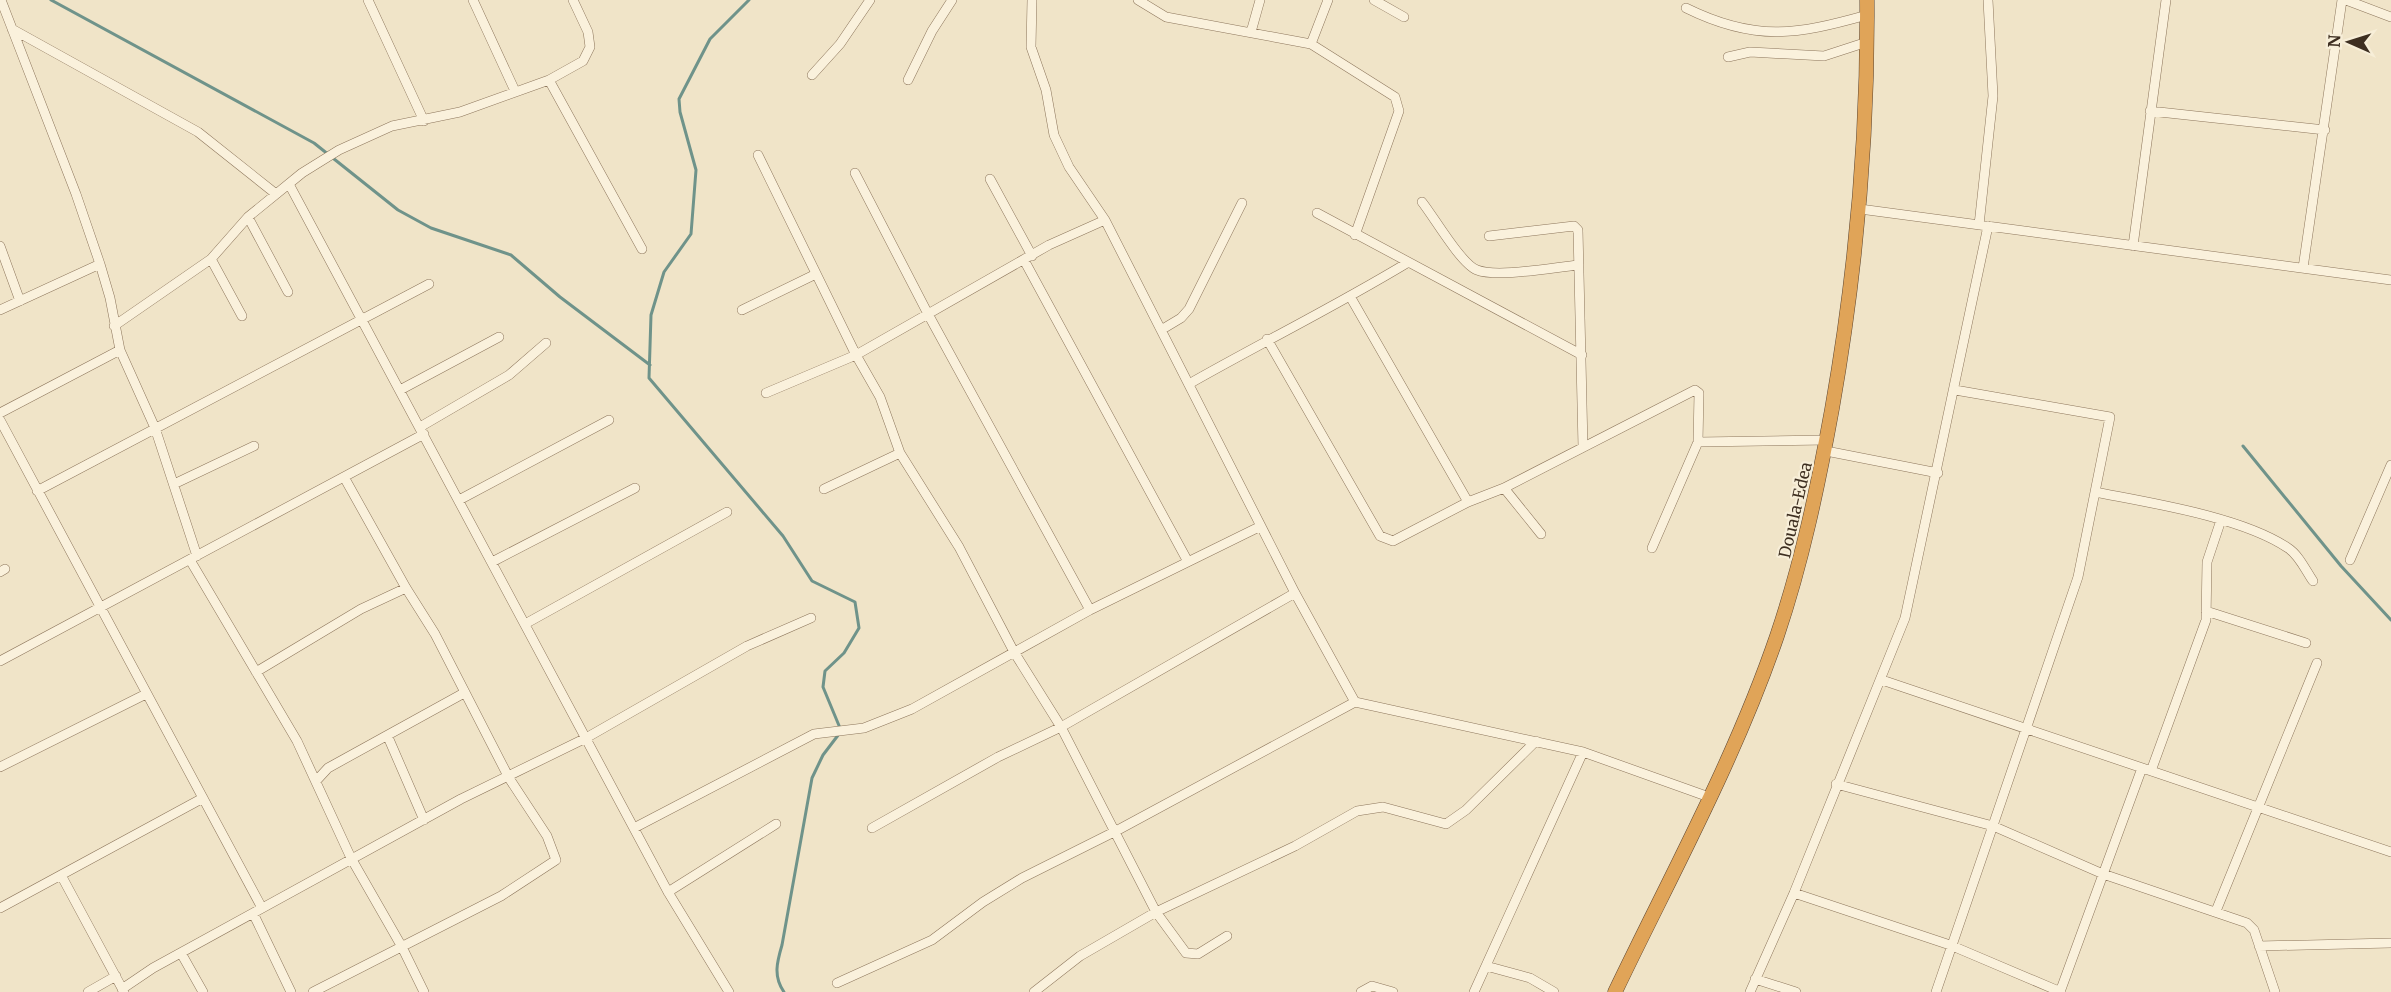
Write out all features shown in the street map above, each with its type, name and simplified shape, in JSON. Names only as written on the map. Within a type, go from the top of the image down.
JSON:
[{"type":"highway","name":"Douala-Edea","points":[[1616,992],[1751,704],[1776,637],[1803,549],[1826,445],[1844,342],[1860,209],[1867,119],[1867,0]]},
{"type":"street","points":[[1,0],[76,194],[110,298],[120,350],[155,428],[174,484],[194,558],[256,672],[297,741],[351,858],[402,947],[424,992]]},
{"type":"street","points":[[368,0],[424,121]]},
{"type":"street","points":[[473,0],[515,91]]},
{"type":"street","points":[[114,326],[211,259],[248,217],[276,194],[339,150],[392,126],[460,112],[549,80],[583,61],[590,47],[588,32],[573,0]]},
{"type":"street","points":[[812,75],[840,45],[870,0]]},
{"type":"street","points":[[908,80],[932,31],[952,0]]},
{"type":"street","points":[[1032,0],[1031,47],[1046,90],[1054,135],[1069,167],[1105,220],[1295,592],[1354,702]]},
{"type":"street","points":[[1137,0],[1166,17],[1311,44],[1395,97],[1400,107],[1355,235]]},
{"type":"street","points":[[1251,32],[1260,0]]},
{"type":"street","points":[[1311,44],[1328,0]]},
{"type":"street","points":[[1374,0],[1404,16]]},
{"type":"street","points":[[1750,992],[1794,893],[1836,784],[1882,680],[1905,618],[1938,473],[1984,226],[1993,96],[1988,0]]},
{"type":"street","points":[[2133,246],[2166,0]]},
{"type":"street","points":[[2304,268],[2325,130],[2351,1],[2391,17]]},
{"type":"street","points":[[1686,8],[1716,23],[1784,34],[1816,29],[1867,15]]},
{"type":"street","points":[[12,29],[198,132],[276,194]]},
{"type":"street","points":[[1728,57],[1750,52],[1824,56],[1867,42]]},
{"type":"street","points":[[549,80],[642,249]]},
{"type":"street","points":[[2150,111],[2325,130]]},
{"type":"street","points":[[758,155],[856,355],[880,397],[900,453],[959,547],[1014,652],[1061,727],[1156,912],[1186,953],[1198,954],[1227,936]]},
{"type":"street","points":[[855,173],[928,314],[1090,610]]},
{"type":"street","points":[[990,179],[1028,258],[1187,560]]},
{"type":"street","points":[[290,184],[668,892],[729,992]]},
{"type":"street","points":[[1422,202],[1465,261],[1476,270],[1495,273],[1579,265]]},
{"type":"street","points":[[1161,330],[1181,318],[1189,309],[1242,203]]},
{"type":"street","points":[[1860,209],[2391,280]]},
{"type":"street","points":[[1317,213],[1582,355]]},
{"type":"street","points":[[248,217],[288,292]]},
{"type":"street","points":[[766,393],[856,355],[1028,258],[1105,220]]},
{"type":"street","points":[[1489,236],[1577,227],[1583,447]]},
{"type":"street","points":[[0,246],[20,301]]},
{"type":"street","points":[[211,259],[242,316]]},
{"type":"street","points":[[1189,384],[1267,339],[1351,298],[1407,263]]},
{"type":"street","points":[[0,310],[100,264]]},
{"type":"street","points":[[742,310],[816,274]]},
{"type":"street","points":[[36,491],[429,284]]},
{"type":"street","points":[[1351,298],[1468,502]]},
{"type":"street","points":[[400,390],[499,337]]},
{"type":"street","points":[[1267,339],[1380,536],[1393,541],[1468,502],[1504,488],[1691,390],[1699,393],[1698,442],[1652,548]]},
{"type":"street","points":[[0,661],[344,477],[422,431],[509,375],[546,343]]},
{"type":"street","points":[[0,413],[120,350]]},
{"type":"street","points":[[1936,992],[1950,945],[2078,577],[2110,417],[1954,390]]},
{"type":"street","points":[[0,420],[36,491],[262,908]]},
{"type":"street","points":[[459,500],[609,420]]},
{"type":"street","points":[[1698,442],[1826,445],[1938,473]]},
{"type":"street","points":[[174,484],[254,446]]},
{"type":"street","points":[[824,489],[900,453]]},
{"type":"street","points":[[2350,560],[2391,465]]},
{"type":"street","points":[[313,992],[501,896],[556,860],[548,836],[508,778],[435,634],[406,588],[344,477]]},
{"type":"street","points":[[492,561],[635,488]]},
{"type":"street","points":[[1504,488],[1541,534]]},
{"type":"street","points":[[2095,492],[2221,520],[2290,549],[2313,581]]},
{"type":"street","points":[[525,624],[727,512]]},
{"type":"street","points":[[1794,893],[1950,945],[2061,992],[2103,874],[2206,620],[2207,562],[2221,520]]},
{"type":"street","points":[[634,828],[813,734],[864,728],[912,709],[1090,610],[1187,560],[1261,526]]},
{"type":"street","points":[[256,672],[361,609],[406,588]]},
{"type":"street","points":[[872,828],[998,757],[1061,727],[1295,592]]},
{"type":"street","points":[[2206,611],[2306,643]]},
{"type":"street","points":[[61,875],[123,991],[153,968],[351,858],[461,799],[586,738],[747,646],[811,618]]},
{"type":"street","points":[[2216,911],[2317,663]]},
{"type":"street","points":[[1882,680],[2391,852]]},
{"type":"street","points":[[316,781],[328,768],[388,737],[464,693]]},
{"type":"street","points":[[0,767],[146,694]]},
{"type":"street","points":[[837,983],[932,940],[983,902],[1022,878],[1116,831],[1354,702],[1583,752],[1709,797]]},
{"type":"street","points":[[388,737],[424,820]]},
{"type":"street","points":[[1034,992],[1080,956],[1156,912],[1294,846],[1357,811],[1383,807],[1446,824],[1466,810],[1536,741]]},
{"type":"street","points":[[1474,992],[1583,752]]},
{"type":"street","points":[[1836,784],[1993,826],[2103,874],[2247,923],[2253,930],[2275,992]]},
{"type":"street","points":[[0,908],[203,798]]},
{"type":"street","points":[[668,892],[776,825]]},
{"type":"street","points":[[253,913],[291,992]]},
{"type":"street","points":[[2259,946],[2391,943]]},
{"type":"street","points":[[181,953],[203,992]]},
{"type":"street","points":[[1486,966],[1530,978],[1554,992]]},
{"type":"street","points":[[88,992],[116,976]]},
{"type":"street","points":[[1755,979],[1796,992]]},
{"type":"street","points":[[1361,992],[1372,986],[1393,992]]},
{"type":"waterway","points":[[51,0],[314,143],[398,210],[431,228],[511,255],[560,297],[650,365]]},
{"type":"waterway","points":[[749,0],[710,39],[679,99],[680,112],[696,170],[691,234],[664,272],[651,315],[649,378],[783,536],[812,581],[855,602],[859,628],[844,653],[825,671],[823,687],[840,728]]},
{"type":"waterway","points":[[2243,446],[2341,566],[2391,620]]},
{"type":"waterway","points":[[784,992],[778,980],[778,963],[812,778],[823,755],[839,734]]}]
